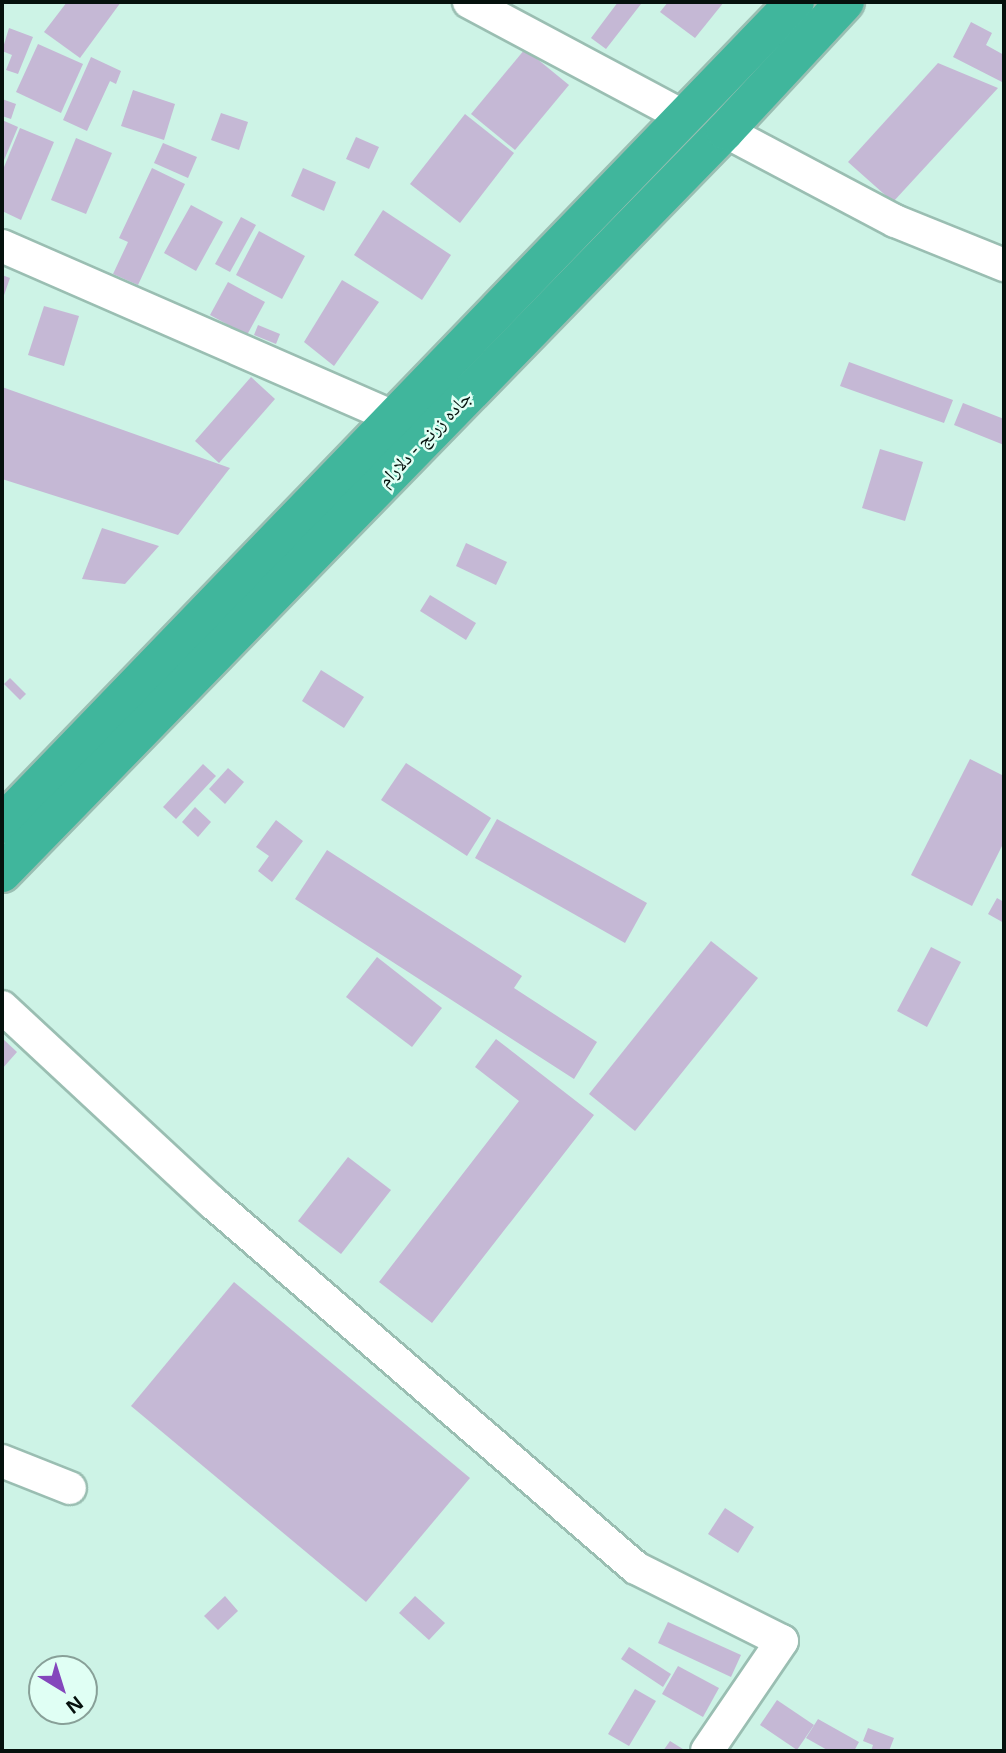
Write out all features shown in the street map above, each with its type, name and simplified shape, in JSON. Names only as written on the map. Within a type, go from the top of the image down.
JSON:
[{"type":"highway","name":"جاده زرنج - دلارام","points":[[2,824],[795,2]]},
{"type":"highway","name":"جاده زرنج - دلارام","points":[[2,873],[725,131],[845,2]]},
{"type":"street","points":[[470,2],[685,118]]},
{"type":"street","points":[[725,131],[895,221],[1004,265]]},
{"type":"street","points":[[2,246],[394,417]]},
{"type":"street","points":[[2,1007],[212,1202],[636,1569],[782,1641],[707,1751]]},
{"type":"street","points":[[2,1461],[70,1488]]},
{"type":"building","points":[[67,2],[121,2],[80,58],[44,32]]},
{"type":"building","points":[[618,2],[641,4],[606,49],[591,38]]},
{"type":"building","points":[[668,2],[724,2],[695,38],[660,12]]},
{"type":"building","points":[[971,22],[992,33],[986,45],[1004,55],[1004,83],[953,57]]},
{"type":"building","points":[[9,28],[33,37],[18,74],[6,70],[12,55],[2,51]]},
{"type":"building","points":[[38,44],[83,64],[61,113],[16,92]]},
{"type":"building","points":[[525,49],[569,85],[515,150],[471,114]]},
{"type":"building","points":[[91,57],[121,71],[116,84],[110,81],[87,131],[63,120]]},
{"type":"building","points":[[938,63],[998,88],[893,202],[848,162]]},
{"type":"building","points":[[133,90],[175,104],[164,140],[121,126]]},
{"type":"building","points":[[2,99],[16,104],[11,119],[2,116]]},
{"type":"building","points":[[221,113],[248,122],[239,150],[211,140]]},
{"type":"building","points":[[465,114],[514,153],[460,223],[410,184]]},
{"type":"building","points":[[2,120],[18,127],[2,165]]},
{"type":"building","points":[[20,128],[54,142],[21,220],[2,211],[2,172]]},
{"type":"building","points":[[356,137],[379,147],[369,169],[346,159]]},
{"type":"building","points":[[76,138],[112,153],[86,214],[51,200]]},
{"type":"building","points":[[163,143],[197,157],[188,178],[154,163]]},
{"type":"building","points":[[152,168],[185,184],[138,285],[113,274],[128,242],[119,238]]},
{"type":"building","points":[[303,168],[336,182],[324,211],[291,196]]},
{"type":"building","points":[[191,205],[223,222],[196,271],[164,253]]},
{"type":"building","points":[[383,210],[451,255],[422,300],[354,255]]},
{"type":"building","points":[[241,217],[256,225],[230,272],[215,264]]},
{"type":"building","points":[[259,231],[305,256],[282,299],[236,275]]},
{"type":"building","points":[[2,275],[10,278],[2,301]]},
{"type":"building","points":[[342,280],[379,302],[334,366],[304,342]]},
{"type":"building","points":[[228,282],[265,302],[247,335],[210,315]]},
{"type":"building","points":[[44,306],[79,316],[64,366],[28,355]]},
{"type":"building","points":[[258,325],[280,334],[276,344],[254,335]]},
{"type":"building","points":[[849,362],[953,400],[944,423],[840,386]]},
{"type":"building","points":[[251,377],[275,399],[219,463],[195,441]]},
{"type":"building","points":[[2,387],[230,468],[178,535],[2,479]]},
{"type":"building","points":[[963,403],[1004,419],[1004,445],[954,425]]},
{"type":"building","points":[[880,449],[923,462],[905,521],[862,508]]},
{"type":"building","points":[[102,528],[159,546],[125,584],[82,579]]},
{"type":"building","points":[[466,543],[507,562],[496,585],[456,566]]},
{"type":"building","points":[[430,595],[476,623],[466,640],[420,611]]},
{"type":"building","points":[[321,670],[364,697],[344,728],[302,701]]},
{"type":"building","points":[[10,678],[26,694],[20,700],[4,684]]},
{"type":"building","points":[[970,759],[1004,776],[1004,842],[972,906],[911,875]]},
{"type":"building","points":[[406,763],[491,818],[467,856],[381,800]]},
{"type":"building","points":[[203,764],[216,776],[176,819],[163,807]]},
{"type":"building","points":[[228,768],[244,782],[225,804],[209,789]]},
{"type":"building","points":[[195,807],[211,822],[198,837],[182,822]]},
{"type":"building","points":[[497,819],[647,903],[625,943],[475,858]]},
{"type":"building","points":[[276,820],[303,841],[272,882],[258,871],[269,856],[256,847]]},
{"type":"building","points":[[327,850],[522,976],[514,988],[597,1042],[574,1079],[295,899]]},
{"type":"building","points":[[997,898],[1004,902],[1004,923],[988,914]]},
{"type":"building","points":[[711,941],[758,978],[635,1131],[589,1094]]},
{"type":"building","points":[[931,947],[961,962],[927,1027],[897,1011]]},
{"type":"building","points":[[377,957],[442,1008],[412,1047],[346,997]]},
{"type":"building","points":[[2,1038],[17,1052],[2,1069]]},
{"type":"building","points":[[496,1039],[594,1115],[432,1323],[379,1282],[519,1101],[475,1067]]},
{"type":"building","points":[[348,1157],[391,1190],[341,1254],[298,1221]]},
{"type":"building","points":[[234,1282],[470,1478],[366,1602],[131,1406]]},
{"type":"building","points":[[725,1508],[754,1527],[738,1553],[708,1534]]},
{"type":"building","points":[[225,1596],[238,1611],[218,1630],[204,1616]]},
{"type":"building","points":[[415,1596],[445,1623],[429,1640],[399,1613]]},
{"type":"building","points":[[668,1622],[741,1655],[731,1677],[658,1643]]},
{"type":"building","points":[[629,1647],[671,1674],[663,1687],[621,1659]]},
{"type":"building","points":[[678,1666],[719,1688],[703,1717],[662,1694]]},
{"type":"building","points":[[635,1689],[656,1701],[629,1746],[608,1734]]},
{"type":"building","points":[[777,1700],[814,1725],[797,1750],[760,1725]]},
{"type":"building","points":[[818,1719],[859,1742],[854,1751],[829,1751],[806,1738]]},
{"type":"building","points":[[868,1728],[894,1738],[889,1751],[871,1751],[873,1745],[863,1741]]},
{"type":"building","points":[[670,1741],[686,1751],[663,1751]]}]
